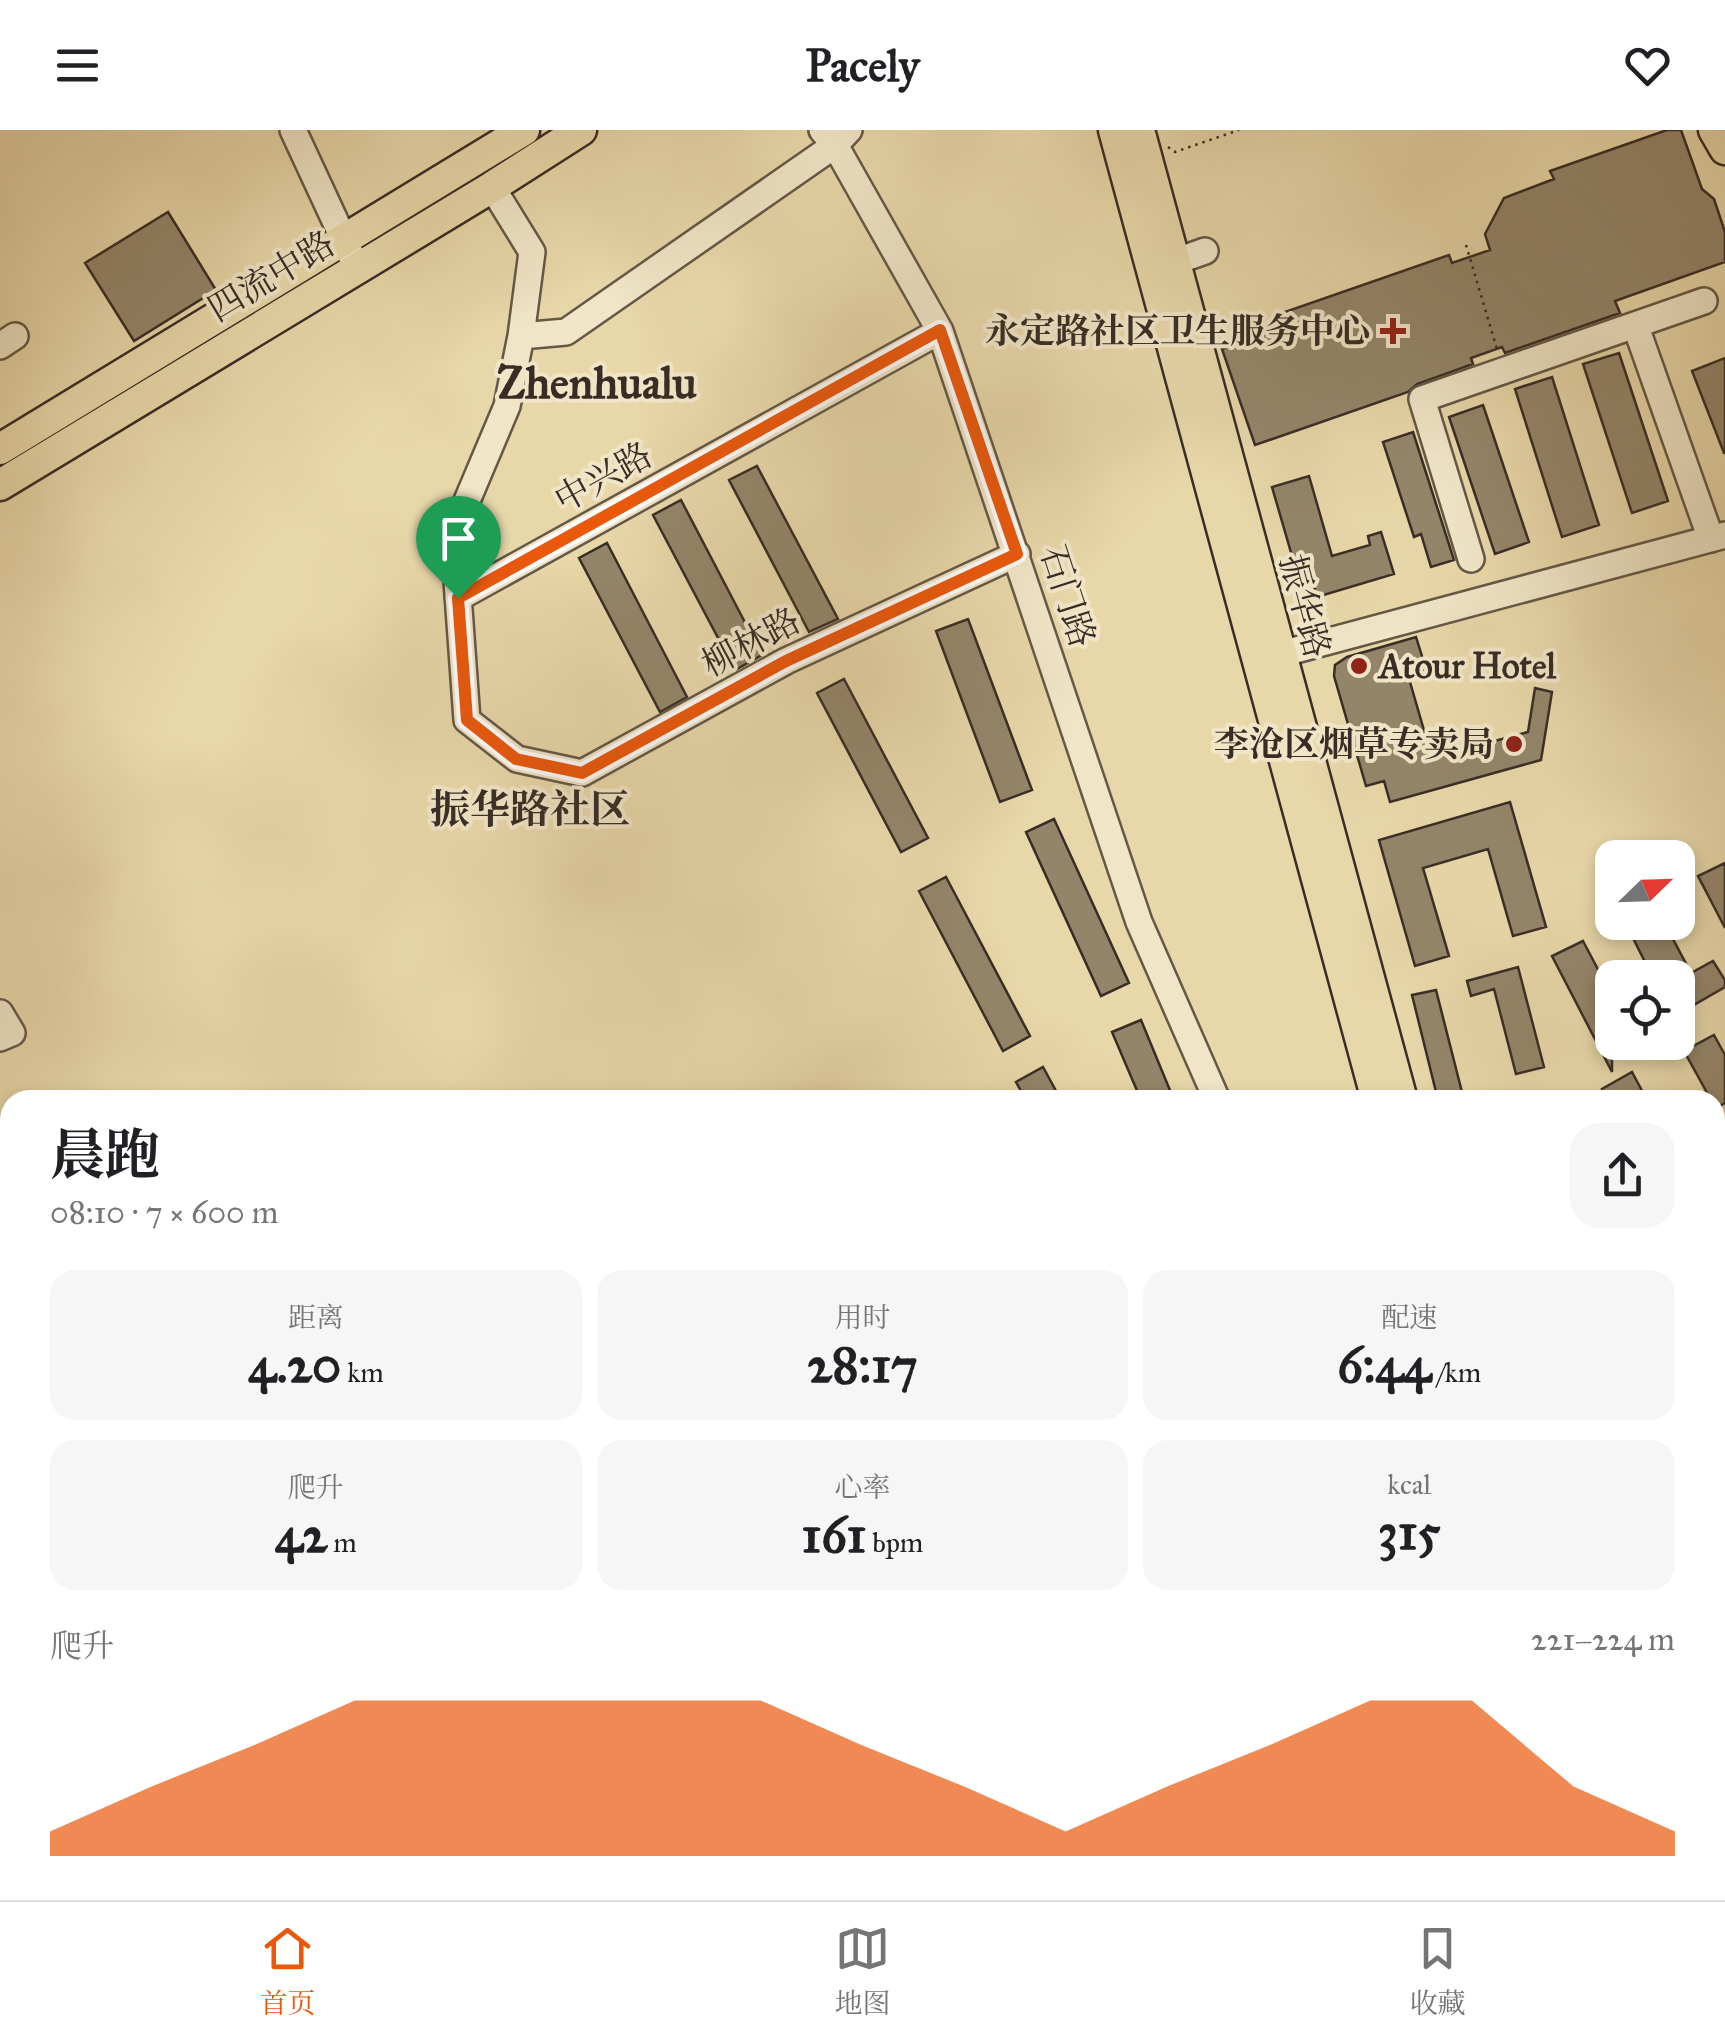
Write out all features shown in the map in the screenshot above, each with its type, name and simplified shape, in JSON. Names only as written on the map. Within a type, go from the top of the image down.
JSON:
[{"type":"main road","name":"四流中路","points":[[0,484],[350,254],[524,130]]},
{"type":"main road","name":"四流中路","points":[[0,449],[350,254],[492,187],[581,130]]},
{"type":"main road","name":"振华路","points":[[1114,130],[1399,1090]]},
{"type":"main road","points":[[1714,130],[1725,149]]},
{"type":"main road","name":"振华路","points":[[1150,136],[1174,262],[1374,1090]]},
{"type":"street","points":[[293,130],[350,254]]},
{"type":"street","points":[[521,336],[566,332],[835,135]]},
{"type":"street","name":"石门路","points":[[835,135],[940,330],[1139,922],[1213,1090]]},
{"type":"street","points":[[458,598],[450,541],[507,406],[532,252],[492,187]]},
{"type":"street","points":[[1174,262],[1205,251]]},
{"type":"street","points":[[1471,558],[1422,399],[1704,301]]},
{"type":"street","points":[[1268,658],[1718,537],[1636,327]]},
{"type":"street","name":"中兴路","points":[[458,598],[940,330]]},
{"type":"street","name":"柳林路","points":[[458,598],[467,720],[516,759],[582,773],[786,661],[1017,554]]},
{"type":"street","points":[[0,1013],[12,1033],[0,1038]]},
{"type":"path","points":[[1150,136],[1175,152],[1239,130]]},
{"type":"path","points":[[1466,245],[1504,371]]},
{"type":"building","points":[[1667,130],[1681,130],[1702,189],[1714,199],[1725,232],[1725,262],[1615,301],[1620,313],[1505,353],[1502,347],[1471,358],[1473,364],[1417,384],[1408,392],[1255,445],[1222,349],[1287,327],[1282,313],[1449,255],[1452,263],[1490,250],[1485,234],[1504,198],[1554,179],[1550,171]]},
{"type":"building","points":[[168,212],[216,290],[134,341],[85,263]]},
{"type":"building","points":[[1619,353],[1668,501],[1632,513],[1583,364]]},
{"type":"building","points":[[1725,358],[1725,453],[1724,453],[1692,371]]},
{"type":"building","points":[[1552,377],[1599,525],[1562,537],[1515,389]]},
{"type":"building","points":[[1483,405],[1529,542],[1495,554],[1449,417]]},
{"type":"building","points":[[1413,432],[1454,560],[1431,567],[1421,534],[1414,537],[1383,442]]},
{"type":"building","points":[[757,466],[838,619],[809,632],[729,480]]},
{"type":"building","points":[[1309,476],[1332,556],[1370,545],[1368,536],[1381,532],[1394,574],[1317,597],[1311,577],[1299,580],[1272,487]]},
{"type":"building","points":[[681,500],[762,655],[735,670],[653,515]]},
{"type":"building","points":[[607,543],[687,697],[660,712],[579,558]]},
{"type":"building","points":[[968,619],[1032,790],[1000,802],[936,631]]},
{"type":"building","points":[[1416,637],[1426,669],[1408,675],[1432,758],[1528,732],[1535,688],[1552,692],[1541,760],[1390,802],[1384,781],[1366,786],[1334,676],[1335,665],[1347,657]]},
{"type":"building","points":[[844,679],[928,838],[901,852],[817,693]]},
{"type":"building","points":[[1510,802],[1546,927],[1513,936],[1488,849],[1423,868],[1449,956],[1415,966],[1379,840]]},
{"type":"building","points":[[1054,819],[1129,983],[1101,996],[1026,832]]},
{"type":"building","points":[[1725,863],[1725,928],[1698,876]]},
{"type":"building","points":[[946,877],[1030,1036],[1003,1051],[919,891]]},
{"type":"building","points":[[1634,940],[1674,940],[1684,960],[1644,960]]},
{"type":"building","points":[[1583,941],[1595,964],[1595,1039],[1552,956]]},
{"type":"building","points":[[1713,961],[1725,987],[1695,1004],[1695,971]]},
{"type":"building","points":[[1518,967],[1544,1067],[1516,1074],[1494,989],[1471,996],[1467,981]]},
{"type":"building","points":[[1436,990],[1461,1090],[1436,1090],[1412,995]]},
{"type":"building","points":[[1141,1020],[1170,1090],[1137,1090],[1112,1032]]},
{"type":"building","points":[[1714,1035],[1725,1055],[1725,1090],[1705,1090],[1689,1060],[1695,1060],[1695,1045]]},
{"type":"building","points":[[1043,1067],[1056,1090],[1020,1090],[1016,1082]]},
{"type":"building","points":[[1632,1072],[1642,1090],[1603,1090]]},
{"type":"place","name":"永定路社区卫生服务中心","points":[[1393,331]]},
{"type":"place","name":"Atour Hotel","points":[[1359,666]]},
{"type":"place","name":"李沧区烟草专卖局","points":[[1514,744]]},
{"type":"district","name":"Zhenhualu","points":[[597,382]]},
{"type":"district","name":"振华路社区","points":[[530,809]]},
{"type":"route","points":[[940,330],[1017,554],[786,661],[582,773],[516,759],[467,720],[458,598],[940,330]]}]
